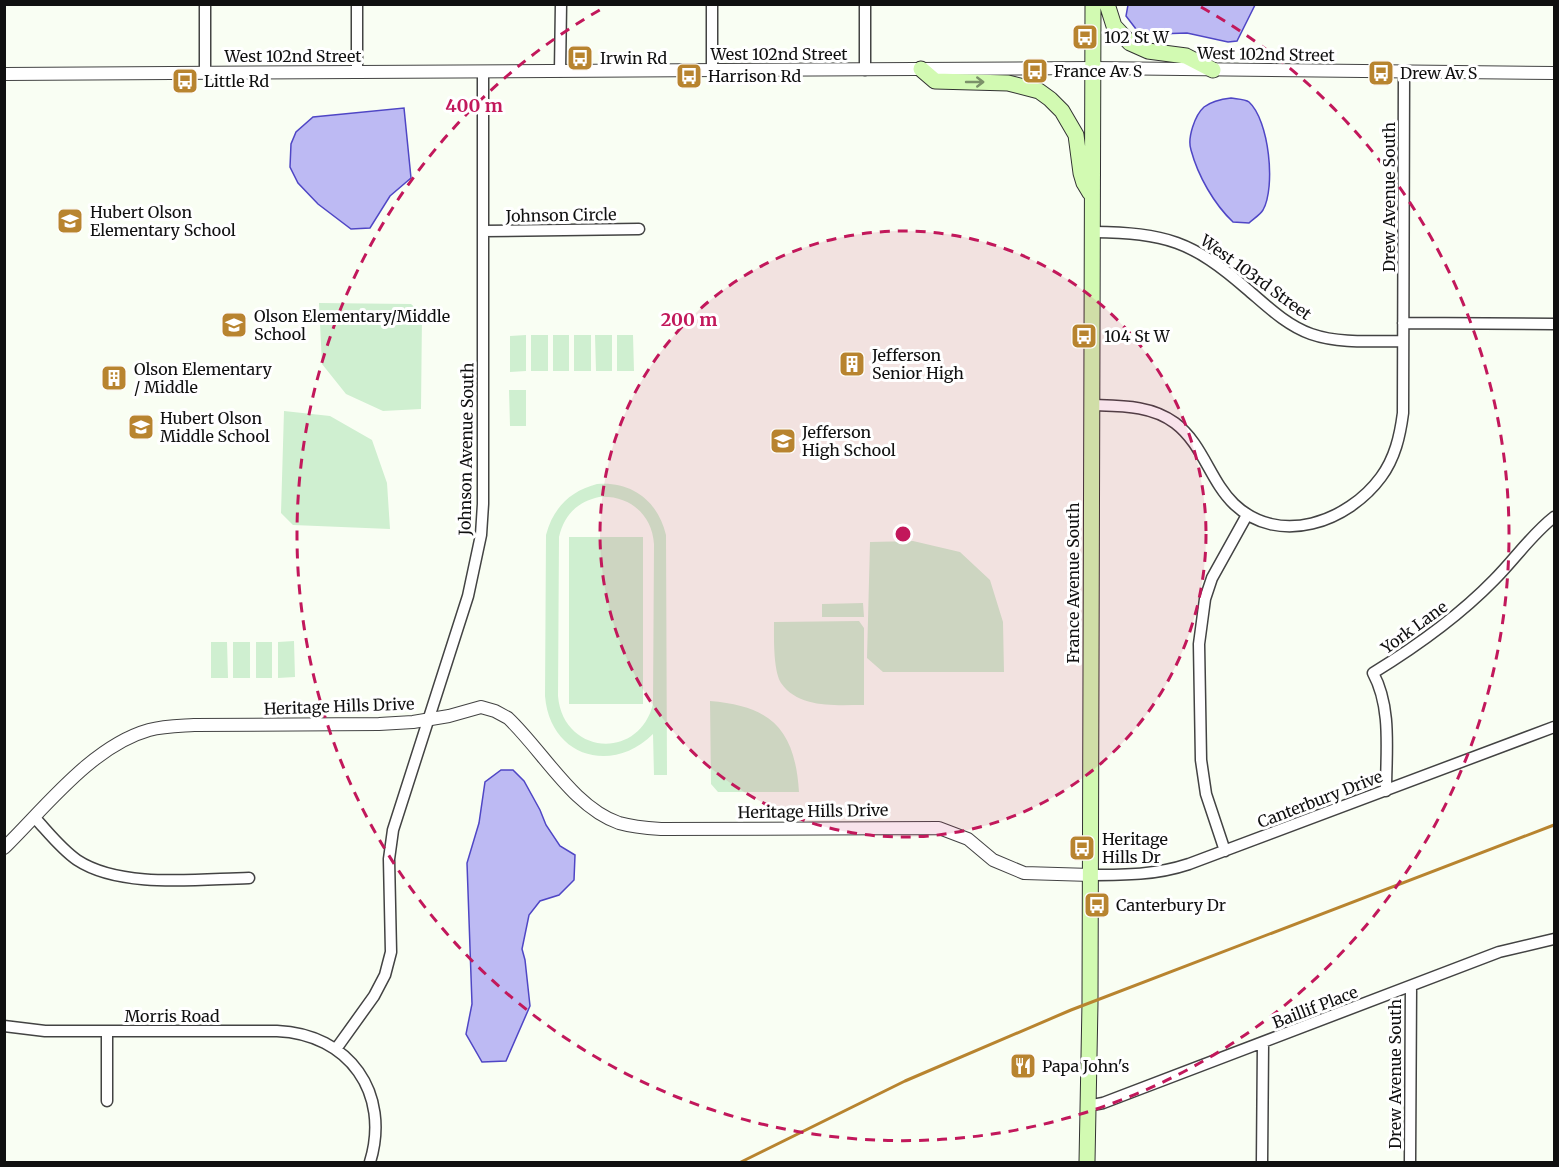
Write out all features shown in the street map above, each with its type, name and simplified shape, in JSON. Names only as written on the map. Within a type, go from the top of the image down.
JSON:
[{"type":"main road","name":"France Avenue South","points":[[1087,1162],[1091,875],[1093,4]]},
{"type":"main road","points":[[1107,4],[1114,26],[1130,43],[1148,51],[1186,56],[1213,70]]},
{"type":"main road","points":[[921,69],[935,81],[1008,83],[1039,91],[1050,99],[1062,111],[1076,135],[1084,183],[1093,196]]},
{"type":"street","points":[[204,4],[204,73]]},
{"type":"street","points":[[357,4],[357,72]]},
{"type":"street","points":[[560,71],[561,4]]},
{"type":"street","points":[[712,4],[712,70]]},
{"type":"street","points":[[865,4],[865,70]]},
{"type":"street","name":"West 102nd Street","points":[[4,74],[1093,68],[1554,74]]},
{"type":"street","name":"Johnson Avenue South","points":[[336,1049],[375,996],[385,975],[391,952],[389,859],[393,830],[468,596],[481,535],[483,504],[483,72]]},
{"type":"street","name":"Drew Avenue South","points":[[1402,341],[1404,72]]},
{"type":"street","name":"Johnson Circle","points":[[483,231],[639,229]]},
{"type":"street","name":"West 103rd Street","points":[[1093,232],[1147,234],[1169,239],[1190,248],[1227,272],[1289,323],[1309,333],[1330,339],[1402,341]]},
{"type":"street","points":[[1403,322],[1554,324]]},
{"type":"street","points":[[1092,405],[1140,407],[1158,413],[1174,422],[1188,434],[1222,489],[1233,504],[1247,515],[1266,524],[1285,527],[1310,525],[1331,518],[1351,507],[1368,493],[1391,460],[1400,435],[1402,341]]},
{"type":"street","points":[[1225,851],[1206,794],[1201,760],[1199,644],[1205,599],[1212,578],[1247,515]]},
{"type":"street","name":"York Lane","points":[[1386,790],[1386,716],[1381,687],[1373,673],[1441,628],[1470,604],[1497,578],[1538,530],[1554,517]]},
{"type":"street","name":"Heritage Hills Drive","points":[[4,848],[93,760],[127,739],[149,730],[183,725],[379,724],[428,720],[481,707],[508,718],[583,801],[599,814],[618,823],[639,828],[939,828],[969,839],[993,860],[1024,873],[1091,875]]},
{"type":"street","name":"Canterbury Drive","points":[[1091,875],[1127,875],[1169,871],[1554,727]]},
{"type":"street","points":[[34,818],[60,846],[77,860],[117,877],[139,879],[249,878]]},
{"type":"street","name":"Baillif Place","points":[[1087,1106],[1263,1043],[1499,952],[1554,939]]},
{"type":"street","name":"Drew Avenue South","points":[[1410,1162],[1411,986]]},
{"type":"street","name":"Morris Road","points":[[4,1026],[45,1031],[293,1031],[322,1041],[336,1049]]},
{"type":"street","points":[[107,1031],[107,1101]]},
{"type":"street","points":[[1262,1162],[1263,1043]]},
{"type":"street","points":[[336,1049],[356,1069],[371,1093],[377,1130],[370,1162]]},
{"type":"green space","points":[[319,303],[411,304],[422,314],[421,409],[383,411],[346,394],[322,364]]},
{"type":"green space","points":[[526,335],[526,371],[510,372],[510,336]]},
{"type":"green space","points":[[531,335],[548,335],[548,371],[531,371]]},
{"type":"green space","points":[[553,335],[569,335],[569,371],[553,371]]},
{"type":"green space","points":[[574,335],[591,335],[591,371],[574,371]]},
{"type":"green space","points":[[595,335],[612,335],[612,371],[596,371]]},
{"type":"green space","points":[[617,335],[633,335],[634,371],[617,371]]},
{"type":"green space","points":[[509,390],[526,390],[526,426],[510,426]]},
{"type":"green space","points":[[284,411],[330,416],[372,440],[387,483],[390,529],[293,525],[281,513]]},
{"type":"green space","points":[[610,484],[632,490],[642,496],[657,512],[666,535],[667,775],[654,775],[653,734],[637,747],[620,754],[602,756],[586,753],[571,746],[558,733],[549,717],[545,696],[546,535],[558,509],[571,496],[587,487]],"holes":[[[610,497],[620,499],[637,508],[644,515],[652,533],[654,544],[653,704],[645,722],[633,735],[618,742],[602,744],[587,739],[573,730],[563,716],[558,696],[559,537],[564,522],[578,506],[591,499]]]},
{"type":"green space","points":[[569,537],[643,537],[643,704],[569,704]]},
{"type":"green space","points":[[913,541],[960,552],[990,580],[1003,622],[1004,672],[883,672],[867,658],[870,542]]},
{"type":"green space","points":[[863,603],[864,617],[822,617],[822,604]]},
{"type":"green space","points":[[859,621],[864,628],[864,705],[819,704],[798,697],[781,683],[775,662],[774,622]]},
{"type":"green space","points":[[294,641],[295,677],[278,678],[278,642]]},
{"type":"green space","points":[[211,642],[227,642],[228,678],[211,678]]},
{"type":"green space","points":[[233,642],[250,642],[250,678],[233,678]]},
{"type":"green space","points":[[256,642],[272,642],[272,678],[256,678]]},
{"type":"green space","points":[[710,701],[750,709],[776,725],[792,752],[797,770],[799,792],[718,792],[711,784]]},
{"type":"water","points":[[1128,4],[1255,5],[1237,41],[1228,42],[1187,33],[1157,34],[1136,29],[1126,16]]},
{"type":"water","points":[[1231,98],[1249,102],[1256,111],[1266,138],[1270,170],[1267,199],[1262,212],[1249,223],[1233,222],[1219,207],[1202,179],[1190,145],[1193,127],[1204,107]]},
{"type":"water","points":[[404,108],[411,178],[390,196],[370,228],[351,229],[318,204],[298,183],[290,167],[291,144],[296,132],[313,117]]},
{"type":"water","points":[[501,770],[513,770],[524,781],[546,825],[560,846],[575,855],[574,880],[559,895],[540,901],[529,915],[522,949],[530,1006],[506,1061],[482,1062],[466,1034],[472,1004],[467,863],[479,823],[485,782]]},
{"type":"railway","points":[[741,1162],[905,1081],[1071,1010],[1554,825]]},
{"type":"place","name":"102 St W","points":[[1085,37]]},
{"type":"place","name":"Irwin Rd","points":[[580,58]]},
{"type":"place","name":"France Av S","points":[[1035,71]]},
{"type":"place","name":"Drew Av S","points":[[1381,73]]},
{"type":"place","name":"Harrison Rd","points":[[689,76]]},
{"type":"place","name":"Little Rd","points":[[185,81]]},
{"type":"place","name":"Hubert Olson Elementary School","points":[[70,221]]},
{"type":"place","name":"Olson Elementary/Middle School","points":[[234,325]]},
{"type":"place","name":"104 St W","points":[[1084,336]]},
{"type":"place","name":"Jefferson Senior High","points":[[852,364]]},
{"type":"place","name":"Olson Elementary / Middle","points":[[114,378]]},
{"type":"place","name":"Hubert Olson Middle School","points":[[141,427]]},
{"type":"place","name":"Jefferson High School","points":[[783,441]]},
{"type":"place","name":"Heritage Hills Dr","points":[[1082,848]]},
{"type":"place","name":"Canterbury Dr","points":[[1097,905]]},
{"type":"place","name":"Papa John's","points":[[1023,1066]]}]
